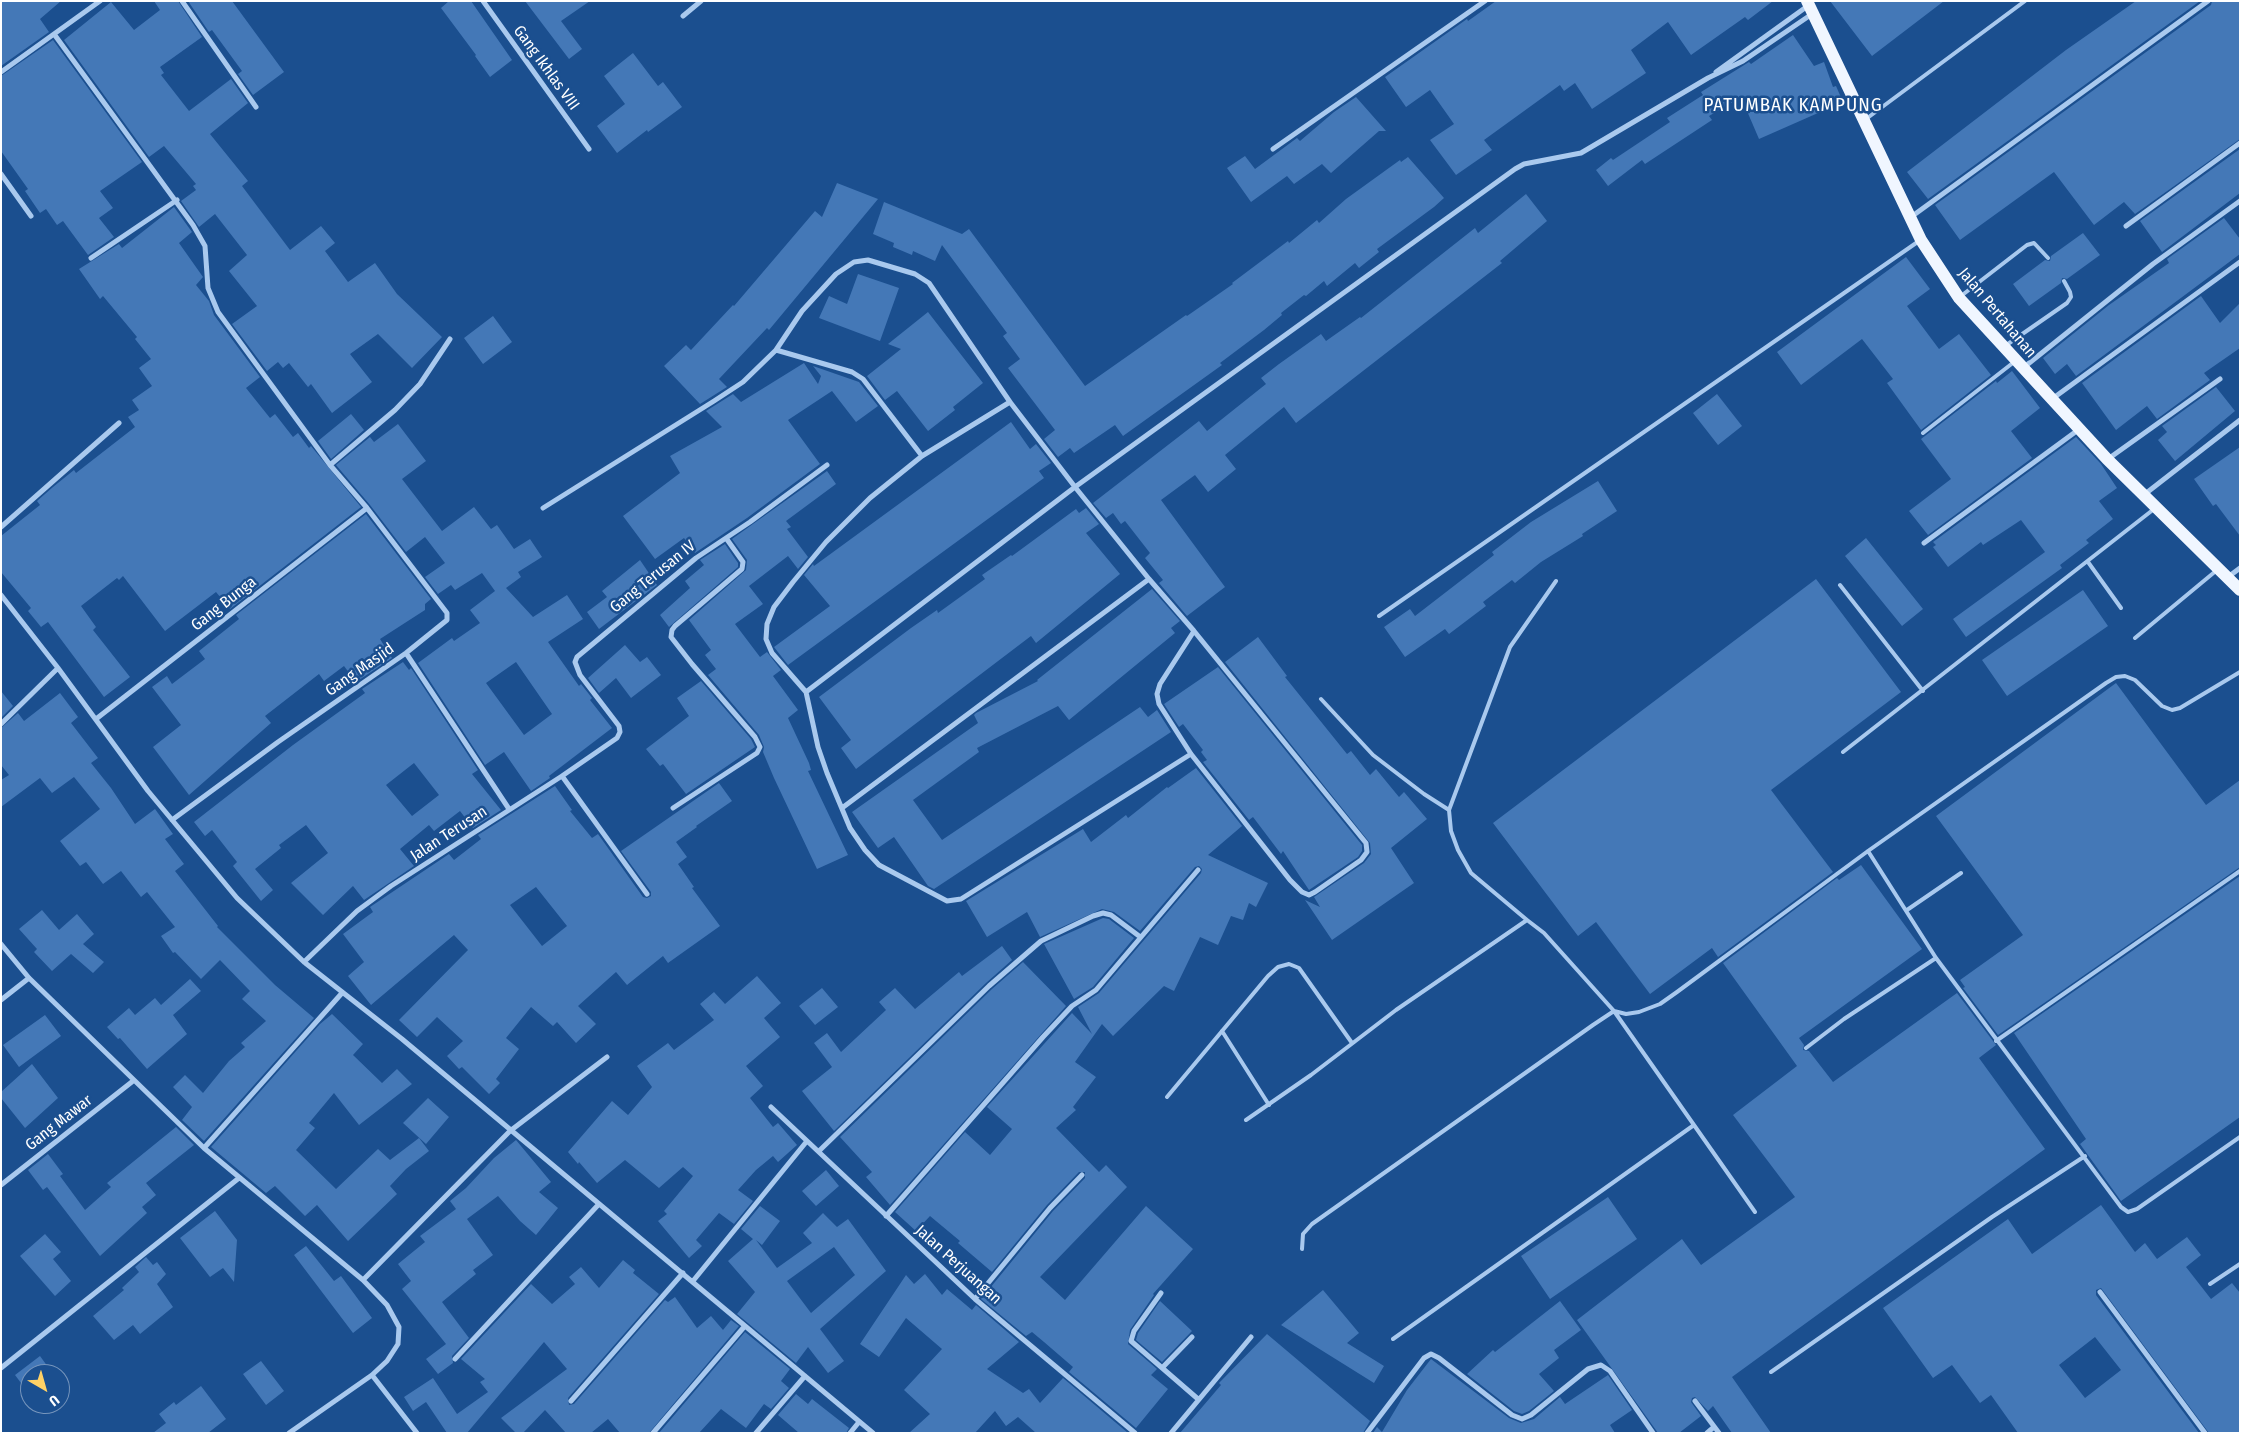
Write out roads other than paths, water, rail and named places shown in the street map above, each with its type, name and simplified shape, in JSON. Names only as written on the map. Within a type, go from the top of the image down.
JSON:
[{"type":"main road","name":"Jalan Pertahanan","points":[[1810,7],[1921,240],[1959,298],[2107,459],[2157,506],[2240,590]]},
{"type":"street","points":[[1,72],[100,1]]},
{"type":"street","points":[[182,1],[256,107]]},
{"type":"street","name":"Gang Ikhlas VIII","points":[[483,1],[589,149]]},
{"type":"street","points":[[683,16],[700,1]]},
{"type":"street","points":[[1273,149],[1486,1]]},
{"type":"street","points":[[1911,218],[2208,1]]},
{"type":"street","points":[[1708,78],[1739,54],[1810,7]]},
{"type":"street","points":[[806,692],[1075,488],[1515,169],[1524,164],[1581,153],[1708,78],[1743,61],[1810,7]]},
{"type":"street","name":"Gang Masjid","points":[[54,34],[178,200],[204,246],[208,288],[218,312],[330,465],[367,508],[447,613],[448,617],[445,622],[406,653],[278,742],[172,820]]},
{"type":"street","points":[[2126,226],[2240,143]]},
{"type":"street","points":[[1,174],[31,216]]},
{"type":"street","points":[[91,258],[178,200]]},
{"type":"street","points":[[2020,365],[2240,201]]},
{"type":"street","points":[[543,508],[743,382],[776,350],[802,311],[836,274],[854,262],[868,260],[915,274],[929,283],[1010,402],[1075,488],[1149,579],[1194,631],[1352,823],[1366,843],[1367,852],[1361,860],[1315,892],[1309,894],[1302,892],[1241,820],[1190,754],[1159,704],[1156,694],[1160,684],[1194,631]]},
{"type":"street","points":[[2052,399],[2240,262]]},
{"type":"street","points":[[330,465],[395,410],[420,384],[450,340]]},
{"type":"street","points":[[776,350],[852,372],[863,379],[922,456]]},
{"type":"street","points":[[2107,459],[2220,378]]},
{"type":"street","points":[[1010,402],[922,456],[870,498],[826,542],[774,607],[767,624],[766,638],[772,653],[806,692],[818,746],[850,828],[865,850],[879,865],[906,878],[941,899],[953,902],[1190,754]]},
{"type":"street","points":[[2144,494],[2240,420]]},
{"type":"street","points":[[1,527],[119,423]]},
{"type":"street","points":[[1924,542],[2080,428]]},
{"type":"street","name":"Gang Terusan IV","points":[[617,738],[620,726],[580,675],[576,667],[577,657],[696,558],[827,465]]},
{"type":"street","name":"Gang Bunga","points":[[96,719],[367,508]]},
{"type":"street","points":[[673,808],[757,753],[760,747],[755,737],[676,644],[670,633],[675,626],[742,569],[744,562],[726,538]]},
{"type":"street","points":[[2223,573],[2240,568]]},
{"type":"street","points":[[842,808],[1149,579]]},
{"type":"street","points":[[1,595],[58,668],[148,791],[237,898],[304,962],[402,1040],[873,1433]]},
{"type":"street","points":[[406,653],[509,809]]},
{"type":"street","points":[[1,724],[58,668]]},
{"type":"street","name":"Jalan Terusan","points":[[304,962],[357,911],[391,886],[562,776],[617,738]]},
{"type":"street","points":[[562,776],[647,894]]},
{"type":"street","points":[[886,1216],[1072,1006],[1096,990],[1139,936],[1198,870]]},
{"type":"street","points":[[818,1151],[989,986],[1041,941],[1103,913],[1110,914],[1139,936]]},
{"type":"street","points":[[1,944],[29,978],[204,1148],[362,1280],[387,1305],[398,1327],[398,1344],[387,1361],[372,1375],[289,1433]]},
{"type":"street","points":[[1,1000],[29,978]]},
{"type":"street","points":[[204,1148],[342,993]]},
{"type":"street","points":[[362,1280],[510,1131],[607,1057]]},
{"type":"street","name":"Gang Mawar","points":[[1,1185],[133,1081]]},
{"type":"street","name":"Jalan Perjuangan","points":[[772,1107],[975,1299],[1135,1433]]},
{"type":"street","points":[[693,1281],[807,1142]]},
{"type":"street","points":[[975,1299],[1050,1208],[1082,1175]]},
{"type":"street","points":[[1,1368],[239,1178]]},
{"type":"street","points":[[455,1359],[599,1204]]},
{"type":"street","points":[[571,1402],[683,1273]]},
{"type":"street","points":[[2100,1292],[2205,1433]]},
{"type":"street","points":[[1161,1293],[1131,1338],[1133,1343],[1198,1399]]},
{"type":"street","points":[[652,1433],[744,1327]]},
{"type":"street","points":[[1162,1368],[1192,1337]]},
{"type":"street","points":[[1171,1433],[1251,1337]]},
{"type":"street","points":[[1367,1433],[1424,1358],[1431,1354],[1439,1358],[1512,1415],[1522,1419],[1531,1415],[1588,1369],[1601,1365],[1610,1371],[1653,1433]]},
{"type":"street","points":[[372,1375],[417,1433]]},
{"type":"street","points":[[756,1433],[805,1376]]},
{"type":"street","points":[[1695,1401],[1719,1433]]},
{"type":"street","points":[[850,1433],[859,1422]]},
{"type":"street","points":[[1707,1433],[1714,1426]]},
{"type":"lane","points":[[1864,120],[2025,1]]},
{"type":"lane","points":[[1379,616],[1921,240]]},
{"type":"lane","points":[[1959,298],[2027,245],[2034,243],[2048,258]]},
{"type":"lane","points":[[2004,347],[2067,303],[2071,297],[2064,281]]},
{"type":"lane","points":[[1923,433],[2020,365]]},
{"type":"lane","points":[[1842,752],[2088,562],[2157,506]]},
{"type":"lane","points":[[2088,562],[2121,608]]},
{"type":"lane","points":[[2135,638],[2223,573]]},
{"type":"lane","points":[[1556,581],[1510,647],[1449,810],[1451,831],[1458,850],[1471,873],[1544,933],[1614,1012],[1755,1212]]},
{"type":"lane","points":[[1840,585],[1923,690]]},
{"type":"lane","points":[[1302,1249],[1303,1234],[1312,1224],[1614,1012],[1632,1013],[1660,1004],[1868,851],[2116,677],[2125,676],[2134,680],[2162,706],[2172,710],[2180,708],[2240,672]]},
{"type":"lane","points":[[1320,699],[1373,755],[1449,810]]},
{"type":"lane","points":[[1868,851],[1936,958],[1996,1041],[2085,1156],[2121,1207],[2128,1212],[2137,1209],[2240,1137]]},
{"type":"lane","points":[[1996,1041],[2240,871]]},
{"type":"lane","points":[[1906,910],[1960,873]]},
{"type":"lane","points":[[1246,1120],[1458,967],[1527,920]]},
{"type":"lane","points":[[1806,1048],[1844,1018],[1936,958]]},
{"type":"lane","points":[[1167,1097],[1268,976],[1278,967],[1288,964],[1299,968],[1352,1043]]},
{"type":"lane","points":[[1222,1031],[1269,1104]]},
{"type":"lane","points":[[1393,1338],[1694,1125]]},
{"type":"lane","points":[[1771,1372],[1992,1217],[2085,1156]]},
{"type":"lane","points":[[2210,1284],[2240,1264]]},
{"type":"district","name":"PATUMBAK KAMPUNG","points":[[1793,106]]}]
